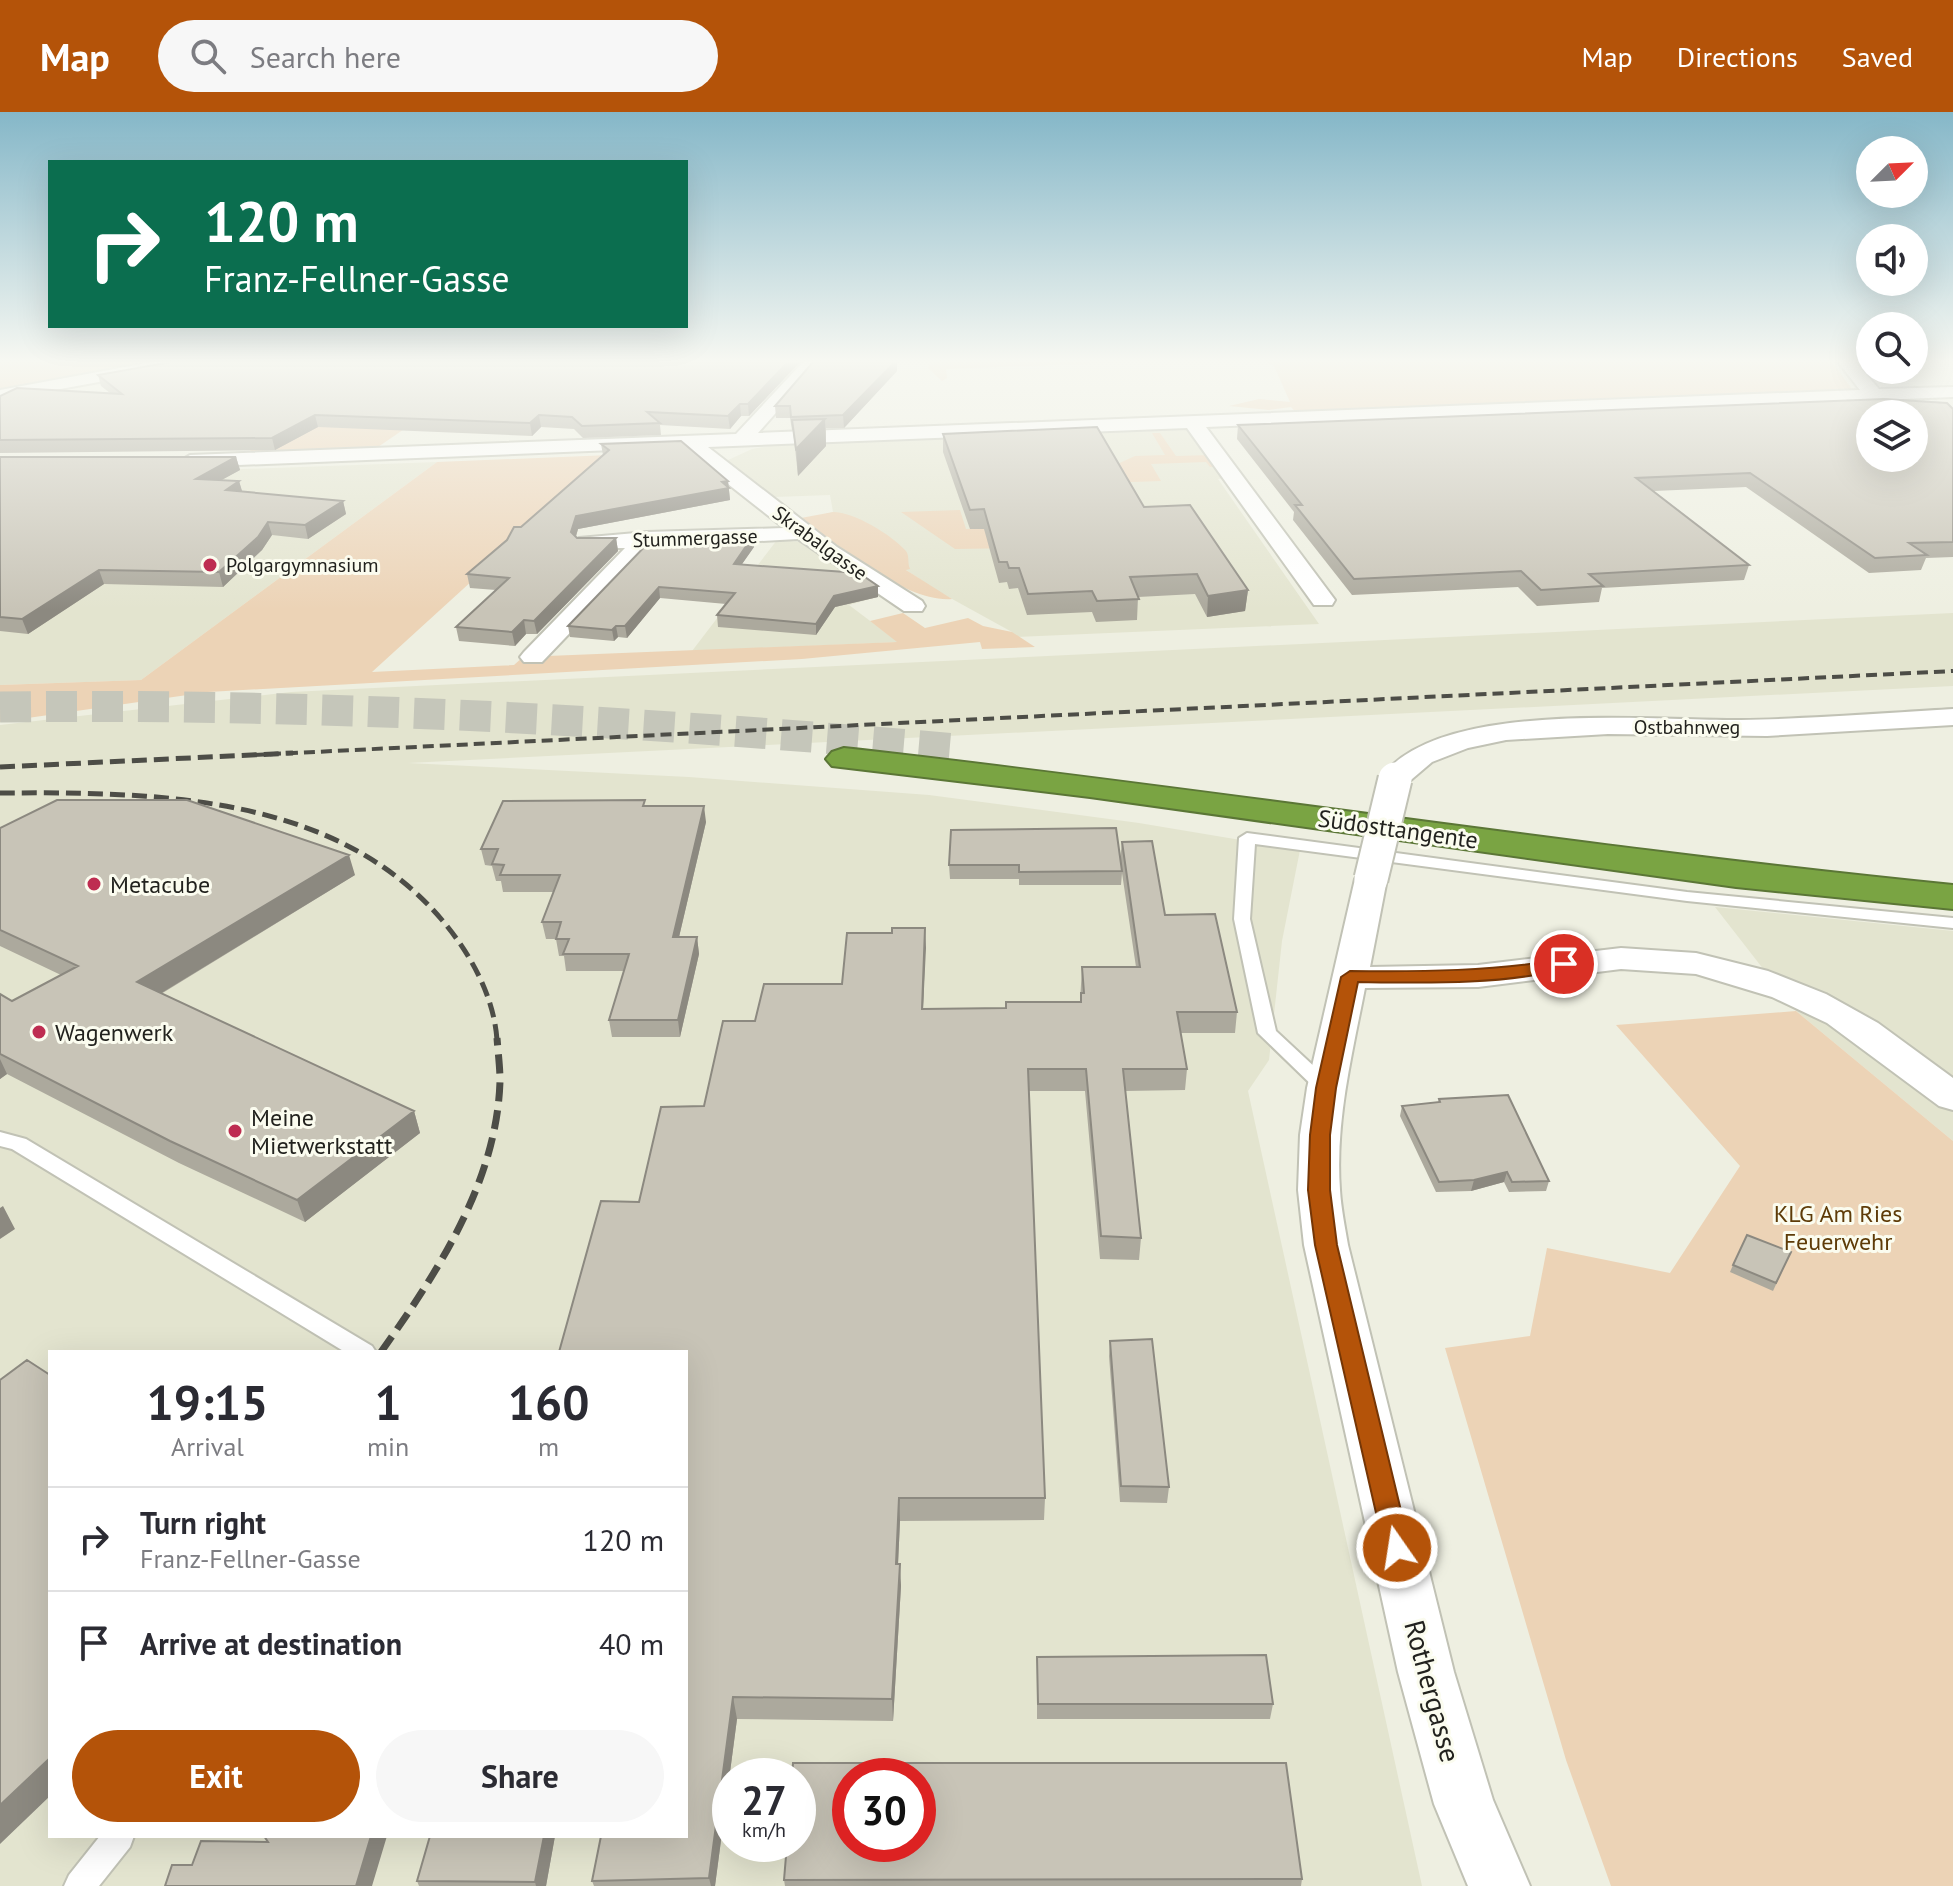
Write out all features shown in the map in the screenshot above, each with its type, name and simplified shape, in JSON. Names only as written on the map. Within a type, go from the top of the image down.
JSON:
[{"type":"highway","name":"Südosttangente","points":[[956,749],[1105,765],[1691,848],[1953,875]]},
{"type":"highway","name":"Südosttangente","points":[[844,759],[1090,786],[1736,875],[1953,897]]},
{"type":"street","points":[[174,461],[646,445]]},
{"type":"street","name":"Skrabalgasse","points":[[698,445],[698,451],[803,531],[883,589],[913,606]]},
{"type":"street","points":[[1209,445],[1323,600]]},
{"type":"street","name":"Stummergasse","points":[[587,543],[784,535],[803,531]]},
{"type":"street","points":[[533,657],[647,539]]},
{"type":"street","name":"Ostbahnweg","points":[[1424,752],[1469,738],[1533,730],[1742,728],[1953,717]]},
{"type":"street","name":"Rothergasse","points":[[1424,752],[1407,763],[1395,779],[1371,879],[1326,1088],[1320,1135],[1319,1190],[1326,1245],[1426,1672],[1464,1804],[1499,1886]]},
{"type":"street","points":[[1350,977],[1441,978],[1521,972],[1586,960],[1637,958],[1693,964],[1748,977],[1812,1001],[1865,1031],[1953,1097]]},
{"type":"lane","points":[[1326,1088],[1267,1033],[1242,919],[1247,838],[1430,859],[1725,902],[1953,923]]},
{"type":"lane","points":[[0,1139],[19,1144],[361,1350]]},
{"type":"lane","points":[[80,1886],[117,1838]]},
{"type":"shaded area","points":[[775,445],[1204,445],[1228,478],[1218,479],[1319,624],[1014,637],[1012,632],[934,589],[825,514],[833,512],[830,495],[774,497],[726,461],[752,449]]},
{"type":"shaded area","points":[[437,462],[141,680],[0,685],[0,471],[218,470]]},
{"type":"shaded area","points":[[777,540],[802,542],[877,597],[849,605],[898,642],[692,651]]},
{"type":"shaded area","points":[[1953,613],[1953,686],[408,763],[689,777],[929,795],[1139,823],[1300,850],[1282,941],[1269,1060],[1248,1091],[1422,1886],[0,1886],[0,725],[291,692]]},
{"type":"shaded area","points":[[1715,907],[1953,931],[1953,1141],[1796,1011]]},
{"type":"green space","points":[[260,445],[381,445],[378,447],[248,452]]},
{"type":"green space","points":[[1159,445],[1168,445],[1176,456],[1211,455],[1220,466],[1210,467],[1206,462],[1151,464],[1161,481],[1073,484],[1135,456],[1165,455]]},
{"type":"green space","points":[[610,455],[372,672],[514,665],[523,657],[897,642],[870,621],[903,613],[925,628],[968,618],[983,626],[1012,632],[1035,647],[982,649],[980,642],[802,659],[208,692],[0,722],[0,685],[141,680],[437,462]]},
{"type":"green space","points":[[960,510],[966,529],[1015,527],[1020,548],[955,549],[901,512]]},
{"type":"green space","points":[[833,512],[862,520],[892,538],[907,553],[910,569],[906,570],[952,599],[934,598],[894,582],[853,557],[801,518]]},
{"type":"green space","name":"KLG Am Ries Feuerwehr","points":[[1796,1011],[1953,1141],[1953,1886],[1611,1886],[1566,1760],[1445,1348],[1530,1336],[1547,1248],[1670,1273],[1740,1166],[1616,1025]]},
{"type":"building","points":[[602,445],[685,445],[728,481],[722,482],[729,488],[576,516],[571,532],[577,538],[616,538],[534,621],[524,620],[512,632],[456,627],[509,578],[467,574],[507,540],[514,527],[521,527],[609,450]]},
{"type":"building","points":[[947,445],[1107,445],[1144,507],[1190,505],[1248,590],[1208,596],[1197,574],[1130,577],[1139,599],[1097,601],[1092,591],[1028,594],[1019,568],[1009,568],[1007,562],[999,562],[984,509],[970,510]]},
{"type":"building","points":[[1254,445],[1856,445],[1856,472],[1928,472],[1928,445],[1953,445],[1953,542],[1909,543],[1927,555],[1875,558],[1750,473],[1636,478],[1749,565],[1589,574],[1603,586],[1541,590],[1521,571],[1354,579],[1295,505],[1302,505]]},
{"type":"building","points":[[0,457],[236,457],[196,479],[239,481],[226,490],[343,501],[305,525],[268,522],[258,537],[219,572],[99,570],[22,619],[0,617]]},
{"type":"building","points":[[753,536],[734,564],[859,573],[878,586],[834,596],[816,624],[717,615],[735,593],[659,587],[625,626],[616,626],[612,630],[568,626],[652,539]]},
{"type":"building","points":[[57,800],[187,800],[349,855],[137,982],[414,1111],[297,1200],[170,1141],[0,1054],[0,994],[12,1001],[78,966],[0,930],[0,828]]},
{"type":"building","points":[[645,800],[643,806],[704,806],[673,937],[697,937],[678,1020],[609,1020],[629,954],[563,954],[569,939],[556,939],[561,922],[542,922],[560,875],[500,875],[504,865],[492,864],[498,849],[481,849],[503,801]]},
{"type":"building","points":[[1116,828],[1122,871],[1019,872],[1019,865],[949,865],[951,830]]},
{"type":"building","points":[[1152,841],[1165,915],[1215,914],[1237,1012],[1177,1012],[1187,1069],[1123,1069],[1141,1238],[1101,1236],[1086,1069],[1028,1069],[1045,1498],[899,1498],[896,1564],[900,1564],[892,1699],[733,1697],[725,1758],[712,1758],[712,1855],[709,1878],[592,1881],[601,1838],[688,1838],[688,1350],[560,1350],[601,1201],[639,1202],[661,1107],[704,1106],[723,1021],[755,1021],[764,984],[842,984],[847,933],[892,933],[892,928],[925,928],[922,1009],[1006,1008],[1006,1002],[1081,1002],[1081,993],[1084,993],[1082,967],[1140,967],[1122,842]]},
{"type":"building","points":[[1508,1095],[1549,1181],[1512,1182],[1507,1172],[1474,1180],[1439,1182],[1402,1106],[1440,1102],[1439,1099]]},
{"type":"building","points":[[1747,1235],[1791,1252],[1776,1283],[1733,1265]]},
{"type":"building","points":[[1152,1339],[1169,1487],[1121,1486],[1110,1341]]},
{"type":"building","points":[[27,1360],[48,1374],[48,1760],[0,1805],[0,1380]]},
{"type":"building","points":[[1266,1655],[1273,1704],[1038,1704],[1037,1657]]},
{"type":"building","points":[[816,1763],[832,1763],[832,1862],[936,1862],[936,1763],[1286,1763],[1302,1879],[784,1880],[786,1862],[816,1862]]},
{"type":"building","points":[[265,1838],[370,1838],[356,1886],[165,1886],[172,1865],[192,1865],[201,1841],[268,1842]]},
{"type":"building","points":[[429,1838],[544,1838],[535,1882],[417,1881]]},
{"type":"tunnel","points":[[0,707],[240,708],[479,716],[717,730],[956,749]]},
{"type":"railway","points":[[253,755],[1953,671]]},
{"type":"railway","points":[[0,767],[293,753]]},
{"type":"railway","points":[[0,793],[179,799],[238,808],[295,824],[349,846],[398,878],[452,933],[486,991],[497,1040]]},
{"type":"railway","points":[[382,1350],[423,1291],[476,1190],[496,1118],[500,1081],[497,1038]]},
{"type":"place","name":"Polgargymnasium","points":[[210,565]]},
{"type":"place","name":"Metacube","points":[[94,884]]},
{"type":"place","name":"Wagenwerk","points":[[39,1032]]},
{"type":"place","name":"Meine Mietwerkstatt","points":[[235,1131]]},
{"type":"route","points":[[1397,1548],[1326,1245],[1319,1190],[1320,1135],[1326,1088],[1350,977],[1441,978],[1521,972],[1564,964]]}]
